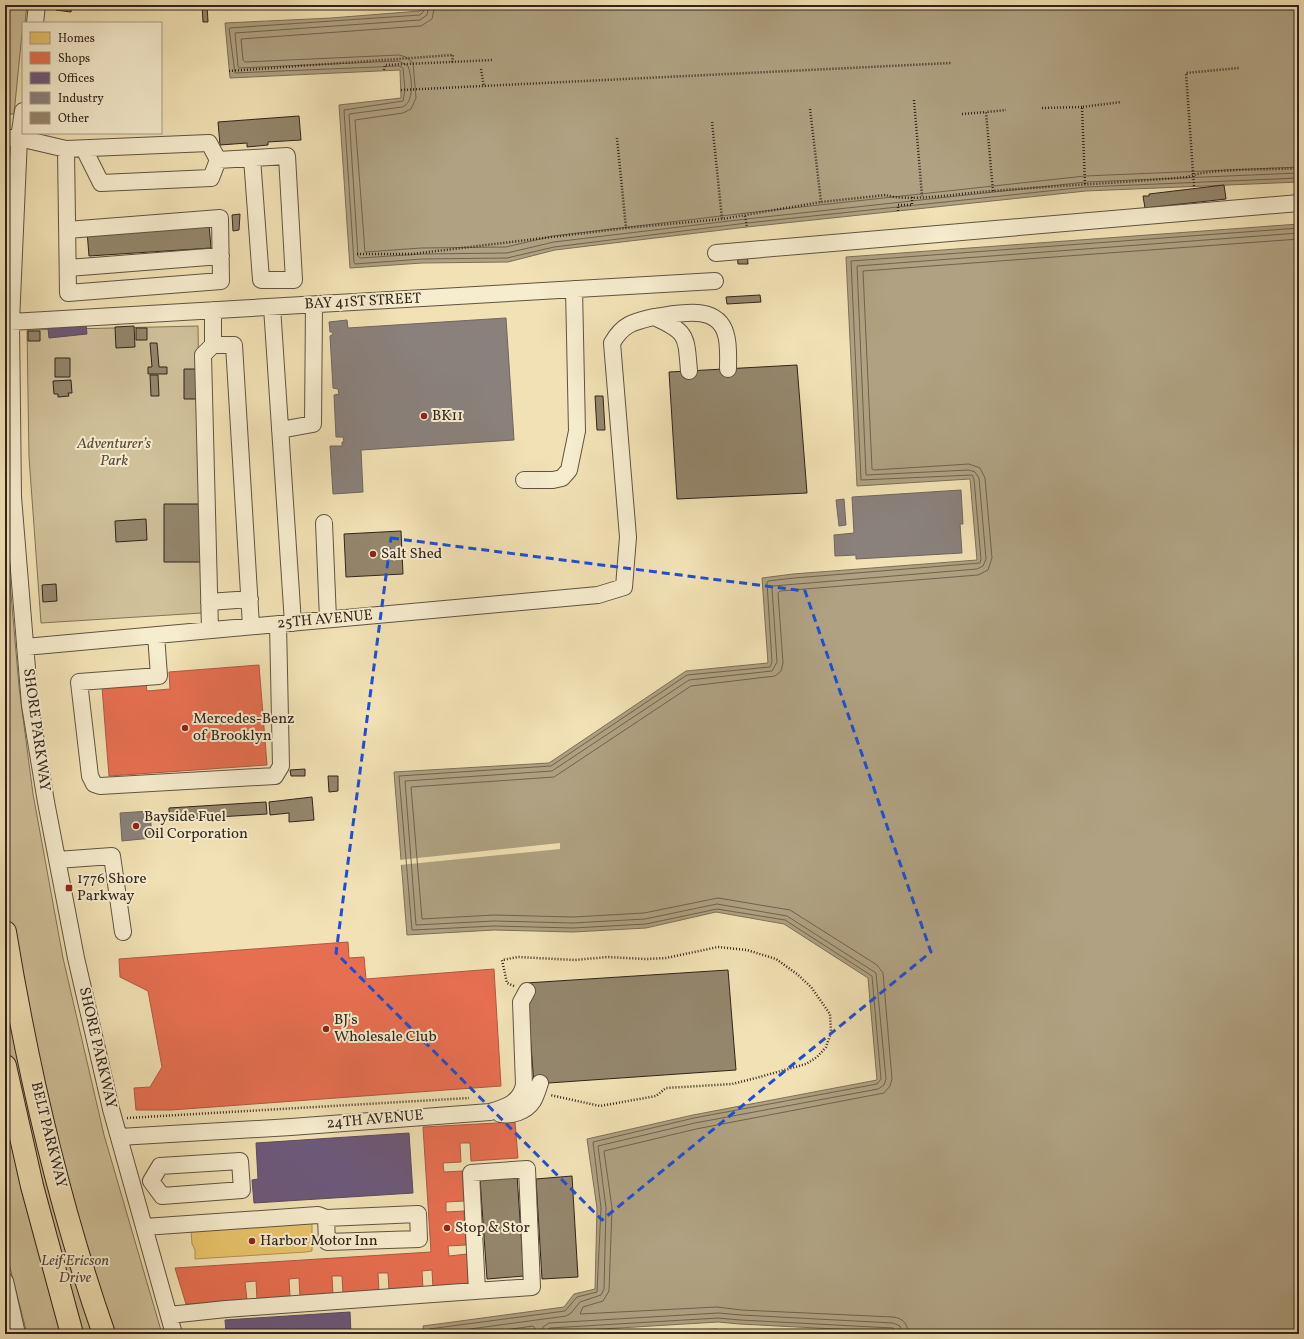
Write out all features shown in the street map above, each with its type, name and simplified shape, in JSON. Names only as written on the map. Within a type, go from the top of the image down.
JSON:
[{"type":"highway","name":"BELT PARKWAY","points":[[5,932],[15,990],[57,1175],[82,1270],[104,1334]]},
{"type":"highway","name":"BELT PARKWAY","points":[[5,1066],[32,1186],[72,1334]]},
{"type":"street","points":[[35,22],[37,5]]},
{"type":"street","name":"SHORE PARKWAY","points":[[22,113],[12,138],[11,322],[13,497],[30,705],[76,958],[118,1137],[174,1334]]},
{"type":"street","points":[[12,138],[66,149],[209,143],[218,160],[211,178],[101,183],[84,149]]},
{"type":"street","points":[[66,149],[67,230],[68,268],[68,293],[222,282],[220,218],[67,230]]},
{"type":"street","points":[[218,160],[252,158],[287,156],[294,280],[261,280],[252,158]]},
{"type":"street","points":[[716,253],[1299,203]]},
{"type":"street","points":[[68,268],[221,256]]},
{"type":"street","name":"BAY 41ST STREET","points":[[11,322],[715,281]]},
{"type":"street","points":[[524,480],[553,480],[562,478],[569,470],[578,431],[574,289]]},
{"type":"street","points":[[280,430],[313,424],[314,305]]},
{"type":"street","points":[[156,635],[159,676],[79,682],[90,776],[94,784],[100,786],[275,776],[281,766],[285,623],[280,430],[272,307]]},
{"type":"street","points":[[210,630],[203,355],[213,344],[213,310]]},
{"type":"street","points":[[654,317],[692,312],[702,313],[716,318],[722,323],[727,336],[728,369]]},
{"type":"street","points":[[654,317],[677,329],[686,339],[689,371]]},
{"type":"street","name":"25TH AVENUE","points":[[25,647],[598,595],[624,587],[628,537],[612,343],[618,333],[627,325],[654,317]]},
{"type":"street","points":[[213,344],[234,345],[251,626]]},
{"type":"street","points":[[324,523],[328,619]]},
{"type":"street","points":[[209,602],[250,599]]},
{"type":"street","points":[[57,860],[112,856],[123,932]]},
{"type":"street","name":"24TH AVENUE","points":[[118,1137],[283,1128],[490,1112],[509,1106],[522,1094],[524,1086],[521,1002],[527,991]]},
{"type":"street","points":[[490,1112],[506,1115],[523,1110],[545,1089]]},
{"type":"street","points":[[240,1161],[242,1190],[162,1196],[151,1181],[160,1166],[240,1161]]},
{"type":"street","points":[[169,1315],[226,1309],[477,1291],[532,1287],[527,1169],[471,1173],[477,1291]]},
{"type":"street","points":[[132,1184],[151,1181]]},
{"type":"street","points":[[144,1227],[318,1215],[326,1218],[418,1214],[419,1239],[327,1242],[326,1218]]},
{"type":"street","points":[[5,1281],[17,1334]]},
{"type":"path","points":[[229,70],[453,55],[452,63]]},
{"type":"path","points":[[384,70],[385,65],[493,60]]},
{"type":"path","points":[[401,90],[484,88],[951,63]]},
{"type":"path","points":[[1194,186],[1186,73],[1239,68]]},
{"type":"path","points":[[480,69],[484,88]]},
{"type":"path","points":[[914,100],[922,196]]},
{"type":"path","points":[[1042,108],[1082,107],[1121,102]]},
{"type":"path","points":[[1082,107],[1085,184]]},
{"type":"path","points":[[810,109],[821,202]]},
{"type":"path","points":[[962,114],[1006,110]]},
{"type":"path","points":[[986,112],[993,191]]},
{"type":"path","points":[[712,122],[722,219]]},
{"type":"path","points":[[617,138],[626,228]]},
{"type":"path","points":[[357,254],[412,254],[626,228],[722,219],[821,202],[886,195],[893,198],[912,197],[1188,177],[1194,174],[1299,168]]},
{"type":"path","points":[[898,211],[898,205],[912,205],[912,197]]},
{"type":"path","points":[[745,216],[747,228]]},
{"type":"path","points":[[527,991],[507,983],[502,960],[524,957],[575,960],[607,957],[646,959],[666,958],[718,947],[747,950],[776,959],[811,987],[830,1014],[831,1033],[826,1046],[817,1057],[806,1064],[756,1078],[732,1084],[666,1088],[656,1096],[600,1106],[545,1089]]},
{"type":"path","points":[[127,1118],[476,1097]]},
{"type":"highlighted area","points":[[391,538],[805,591],[931,952],[602,1220],[336,953]]},
{"type":"green space","points":[[5,5],[27,5],[25,22],[22,22],[14,114],[5,114]]},
{"type":"green space","name":"Adventurer’s Park","points":[[198,326],[202,613],[41,623],[29,457],[27,330]]},
{"type":"green space","name":"Leif Ericson Drive","points":[[5,524],[19,687],[33,794],[63,958],[104,1135],[162,1334],[27,1334],[5,1248]]},
{"type":"water","points":[[420,5],[1299,5],[1299,182],[1086,191],[747,227],[555,250],[508,262],[422,263],[350,268],[339,105],[401,98],[400,70],[230,78],[225,23],[331,18],[420,11]]},
{"type":"water","points":[[1299,224],[1299,1334],[893,1334],[893,1332],[718,1322],[519,1334],[424,1334],[423,1326],[564,1307],[574,1294],[595,1289],[597,1208],[587,1139],[693,1115],[877,1080],[868,978],[784,924],[716,912],[646,928],[573,932],[494,930],[407,935],[394,772],[549,763],[686,671],[768,663],[762,578],[793,574],[977,560],[970,479],[857,486],[846,257]]},
{"type":"pier","points":[[560,843],[560,849],[400,865],[399,860]]},
{"type":"building: Homes","name":"Harbor Motor Inn","points":[[312,1223],[312,1251],[195,1259],[195,1250],[192,1244],[191,1231]]},
{"type":"building: Shops","name":"Mercedes-Benz of Brooklyn","points":[[259,665],[267,765],[109,776],[102,687],[146,684],[147,691],[170,689],[169,672]]},
{"type":"building: Shops","name":"BJ's Wholesale Club","points":[[348,942],[349,958],[364,957],[366,979],[494,969],[501,1086],[171,1110],[136,1110],[134,1088],[150,1087],[162,1067],[148,991],[120,977],[119,959]]},
{"type":"building: Shops","name":"Stop & Stor","points":[[515,1122],[518,1158],[471,1161],[470,1143],[460,1143],[461,1162],[443,1163],[444,1172],[462,1171],[464,1201],[446,1202],[446,1212],[464,1211],[466,1245],[448,1246],[449,1256],[467,1254],[469,1286],[433,1288],[432,1270],[422,1271],[423,1289],[389,1291],[388,1273],[378,1273],[379,1292],[343,1294],[342,1276],[332,1276],[333,1295],[300,1297],[299,1278],[289,1279],[290,1297],[257,1299],[256,1281],[245,1282],[247,1300],[186,1304],[175,1268],[431,1252],[423,1127]]},
{"type":"building: Shops","points":[[717,1329],[717,1334],[642,1334]]},
{"type":"building: Offices","points":[[86,324],[87,334],[49,338],[48,328]]},
{"type":"building: Offices","points":[[409,1133],[413,1193],[254,1203],[252,1180],[258,1179],[256,1143]]},
{"type":"building: Offices","points":[[350,1312],[351,1334],[202,1334],[226,1332],[225,1320]]},
{"type":"building: Industry","name":"BK11","points":[[506,318],[514,440],[361,450],[363,492],[333,494],[330,446],[342,446],[342,442],[344,442],[343,437],[336,437],[334,395],[339,394],[338,389],[333,388],[330,336],[333,334],[330,332],[329,322],[347,320],[348,328]]},
{"type":"building: Industry","points":[[961,490],[963,524],[960,524],[962,553],[856,559],[856,555],[835,556],[834,535],[854,533],[852,497]]},
{"type":"building: Industry","points":[[844,499],[846,525],[839,526],[836,500]]},
{"type":"building: Industry","name":"Bayside Fuel Oil Corporation","points":[[150,811],[152,838],[122,841],[120,813]]},
{"type":"building: Other","points":[[57,5],[72,5],[71,12],[56,10]]},
{"type":"building: Other","points":[[202,5],[207,5],[208,22],[203,22]]},
{"type":"building: Other","points":[[299,116],[301,140],[268,142],[268,145],[247,147],[247,143],[220,145],[218,122]]},
{"type":"building: Other","points":[[1224,185],[1226,199],[1145,208],[1143,196],[1149,196],[1149,194]]},
{"type":"building: Other","points":[[240,214],[239,230],[233,231],[232,215]]},
{"type":"building: Other","points":[[209,224],[211,248],[89,256],[87,231]]},
{"type":"building: Other","points":[[737,252],[747,252],[748,264],[738,264]]},
{"type":"building: Other","points":[[760,295],[761,302],[727,304],[726,297]]},
{"type":"building: Other","points":[[134,326],[135,347],[116,348],[115,327]]},
{"type":"building: Other","points":[[136,328],[147,328],[147,340],[136,340]]},
{"type":"building: Other","points":[[28,331],[40,331],[40,341],[28,341]]},
{"type":"building: Other","points":[[150,343],[157,343],[159,367],[167,367],[167,374],[148,374],[148,367],[152,367]]},
{"type":"building: Other","points":[[55,358],[70,358],[70,377],[55,377]]},
{"type":"building: Other","points":[[797,365],[807,493],[677,499],[669,372]]},
{"type":"building: Other","points":[[184,369],[199,369],[200,399],[184,399]]},
{"type":"building: Other","points":[[150,375],[158,375],[159,396],[151,396]]},
{"type":"building: Other","points":[[71,380],[72,393],[68,393],[69,396],[58,397],[58,394],[54,394],[53,381]]},
{"type":"building: Other","points":[[595,396],[603,396],[605,430],[597,430]]},
{"type":"building: Other","points":[[164,504],[202,504],[201,562],[164,562]]},
{"type":"building: Other","points":[[146,519],[147,540],[116,542],[115,521]]},
{"type":"building: Other","name":"Salt Shed","points":[[401,531],[403,574],[346,577],[344,534]]},
{"type":"building: Other","points":[[56,584],[57,601],[43,602],[42,585]]},
{"type":"building: Other","points":[[305,769],[305,776],[291,776],[290,770]]},
{"type":"building: Other","points":[[328,776],[338,776],[338,791],[329,792]]},
{"type":"building: Other","points":[[312,797],[314,820],[289,822],[289,813],[270,815],[269,802]]},
{"type":"building: Other","points":[[266,802],[267,814],[169,820],[169,808]]},
{"type":"building: Other","points":[[728,970],[736,1070],[534,1084],[526,983]]},
{"type":"building: Other","points":[[517,1176],[524,1276],[487,1279],[480,1179]]},
{"type":"building: Other","points":[[572,1176],[578,1277],[542,1279],[536,1179]]},
{"type":"place","name":"BK11","points":[[424,416]]},
{"type":"place","name":"Salt Shed","points":[[373,554]]},
{"type":"place","name":"Mercedes-Benz of Brooklyn","points":[[185,728]]},
{"type":"place","name":"Bayside Fuel Oil Corporation","points":[[136,826]]},
{"type":"place","name":"1776 Shore Parkway","points":[[69,888]]},
{"type":"place","name":"BJ's Wholesale Club","points":[[326,1029]]},
{"type":"place","name":"Stop & Stor","points":[[447,1228]]},
{"type":"place","name":"Harbor Motor Inn","points":[[252,1241]]}]
